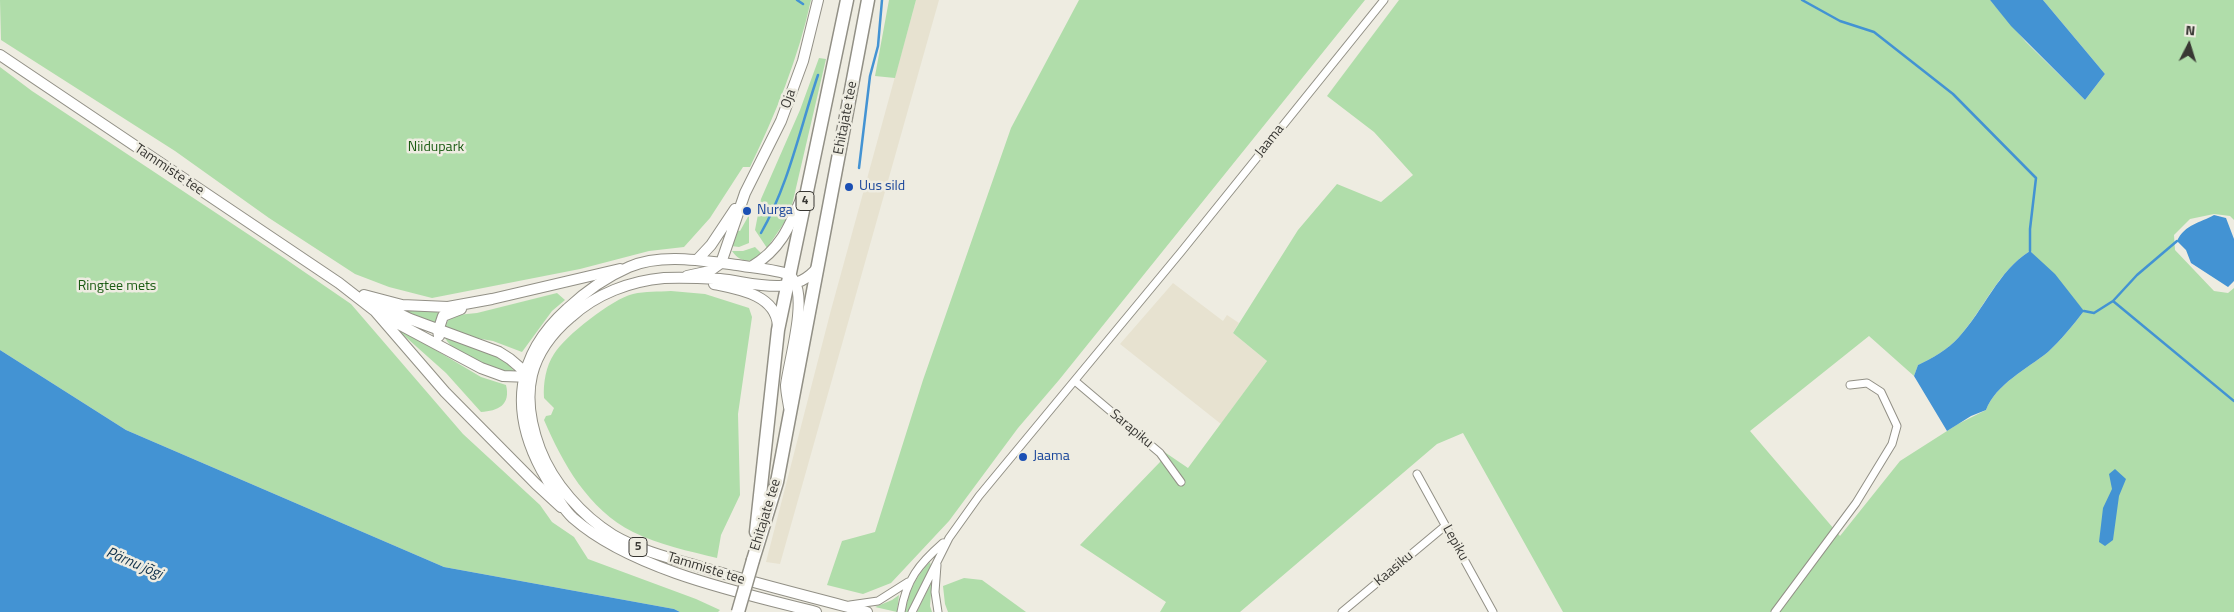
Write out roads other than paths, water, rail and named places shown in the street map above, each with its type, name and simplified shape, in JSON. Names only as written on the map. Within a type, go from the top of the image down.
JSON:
[{"type":"highway","name":"Ehitajate tee","points":[[753,560],[778,330],[790,281],[847,0]]},
{"type":"highway","name":"Ehitajate tee","points":[[753,560],[777,482],[868,0]]},
{"type":"highway","name":"4","points":[[738,612],[753,560]]},
{"type":"main road","name":"Oja","points":[[721,263],[745,194],[781,120],[802,61],[818,0]]},
{"type":"main road","name":"Tammiste tee","points":[[0,55],[339,283]]},
{"type":"main road","points":[[751,267],[770,256],[795,214],[803,196],[825,86],[833,74]]},
{"type":"main road","name":"Oja","points":[[697,260],[711,245],[745,194]]},
{"type":"main road","name":"5","points":[[571,516],[550,485],[537,461],[530,441],[523,407],[527,376],[538,340],[560,315],[591,289],[630,267],[663,260],[697,260],[751,267],[790,281]]},
{"type":"main road","points":[[679,278],[710,271],[721,263]]},
{"type":"main road","points":[[364,295],[402,305],[448,307],[492,299],[630,267]]},
{"type":"main road","points":[[789,412],[786,387],[797,323],[798,297],[790,281],[810,277],[818,268]]},
{"type":"main road","points":[[679,278],[718,285],[760,298],[769,303],[776,313],[778,330]]},
{"type":"main road","name":"5","points":[[527,376],[546,343],[560,326],[588,303],[624,286],[653,279],[679,278],[721,279],[763,286],[790,281]]},
{"type":"main road","points":[[339,283],[410,320],[499,352],[510,359],[527,376]]},
{"type":"main road","points":[[339,283],[375,311],[492,373],[503,376],[527,376]]},
{"type":"main road","points":[[446,349],[441,343],[438,331],[443,316],[451,311],[488,302],[492,299]]},
{"type":"main road","points":[[375,311],[445,392],[536,484],[571,516]]},
{"type":"main road","name":"Tammiste tee","points":[[527,376],[531,418],[543,455],[566,492],[596,523],[635,546],[752,583],[867,612]]},
{"type":"main road","name":"Tammiste tee","points":[[571,516],[606,543],[659,566],[736,592],[816,612]]},
{"type":"street","name":"Jaama","points":[[912,612],[949,538],[980,496],[1384,0]]},
{"type":"street","name":"Sarapiku","points":[[1075,381],[1160,454],[1181,482]]},
{"type":"street","points":[[1775,612],[1856,503],[1892,444],[1896,426],[1881,392],[1867,384],[1850,385]]},
{"type":"street","name":"Lepiku","points":[[1417,474],[1493,612]]},
{"type":"street","name":"Kaasiku","points":[[1342,612],[1445,526]]},
{"type":"street","name":"Jaama","points":[[844,606],[878,601],[903,587],[932,553],[949,538]]},
{"type":"street","name":"Jaama","points":[[938,558],[935,592],[938,612]]},
{"type":"street","name":"Jaama","points":[[901,612],[910,580]]},
{"type":"water","points":[[1990,0],[2043,0],[2105,74],[2085,100],[2011,26]]},
{"type":"water","points":[[2214,215],[2226,218],[2234,239],[2234,281],[2228,287],[2191,263],[2186,250],[2177,241],[2180,235],[2189,227]]},
{"type":"water","points":[[2030,251],[2055,274],[2084,311],[2048,352],[1997,392],[1986,410],[1971,416],[1947,431],[1914,376],[1918,365],[1940,353],[1959,337],[2009,269]]},
{"type":"water","name":"Pärnu jõgi","points":[[0,350],[126,430],[444,567],[674,609],[680,612],[0,612]]},
{"type":"water","points":[[2115,469],[2126,479],[2119,496],[2113,540],[2105,546],[2099,542],[2103,508],[2112,489],[2109,474]]},
{"type":"waterway","points":[[797,0],[803,4]]},
{"type":"waterway","points":[[859,168],[870,76],[878,46],[882,0]]},
{"type":"waterway","points":[[1802,0],[1840,21],[1874,32],[1953,94],[2036,178],[2030,229],[2030,251]]},
{"type":"waterway","points":[[761,233],[787,175],[818,75]]},
{"type":"waterway","points":[[2113,301],[2137,275],[2177,241]]},
{"type":"waterway","points":[[2084,311],[2094,313],[2113,301],[2234,401]]},
{"type":"place","name":"Uus sild","points":[[849,187]]},
{"type":"place","name":"Nurga","points":[[747,211]]},
{"type":"place","name":"Jaama","points":[[1023,457]]},
{"type":"park label","name":"Niidupark","points":[[436,148]]},
{"type":"park label","name":"Ringtee mets","points":[[117,287]]}]
